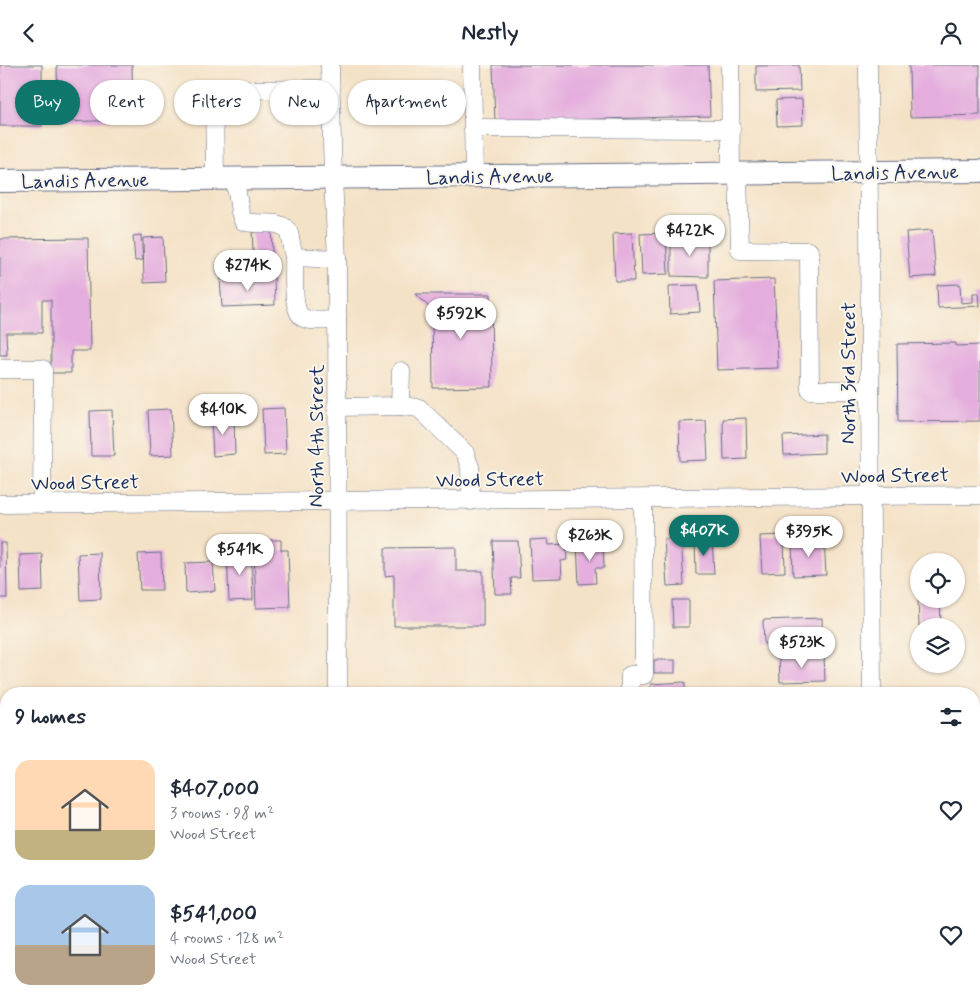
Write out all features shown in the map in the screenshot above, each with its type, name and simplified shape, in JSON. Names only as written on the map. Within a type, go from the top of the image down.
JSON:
[{"type":"main road","name":"Landis Avenue","points":[[0,181],[980,171]]},
{"type":"street","name":"North 4th Street","points":[[330,65],[331,80]]},
{"type":"street","points":[[472,65],[474,176]]},
{"type":"street","points":[[730,65],[731,129],[740,250],[810,251],[810,390],[869,390]]},
{"type":"street","name":"North 3rd Street","points":[[868,65],[872,687]]},
{"type":"street","points":[[270,90],[214,91],[225,179],[244,221],[254,224],[275,224],[285,228],[289,233],[294,257],[295,307],[299,315],[308,319],[337,320]]},
{"type":"street","name":"North 4th Street","points":[[332,125],[337,259],[338,687]]},
{"type":"street","points":[[473,128],[731,129]]},
{"type":"street","points":[[294,257],[337,259]]},
{"type":"street","points":[[0,369],[43,369],[42,504]]},
{"type":"street","points":[[400,406],[401,371]]},
{"type":"street","points":[[336,407],[400,406],[419,408],[465,453],[470,467],[471,501]]},
{"type":"street","name":"Wood Street","points":[[0,504],[980,495]]},
{"type":"street","points":[[630,687],[630,675],[644,675],[643,499]]},
{"type":"building","points":[[0,65],[42,65],[42,80],[15,80],[15,125],[42,126],[0,126]]},
{"type":"building","points":[[57,65],[132,65],[132,80],[90,80],[90,121],[80,121],[80,80],[57,80]]},
{"type":"building","points":[[493,65],[708,65],[710,116],[495,122]]},
{"type":"building","points":[[799,65],[800,91],[756,92],[756,66]]},
{"type":"building","points":[[909,65],[980,65],[980,115],[910,117]]},
{"type":"building","points":[[802,99],[803,125],[777,126],[776,100]]},
{"type":"building","points":[[271,227],[273,271],[254,272],[252,228]]},
{"type":"building","points":[[932,230],[936,276],[910,278],[906,232]]},
{"type":"building","points":[[632,233],[634,281],[615,281],[613,234]]},
{"type":"building","points":[[666,233],[668,274],[642,275],[640,234]]},
{"type":"building","points":[[141,235],[143,260],[135,261],[133,236]]},
{"type":"building","points":[[680,235],[708,235],[708,277],[671,276],[671,243],[681,243]]},
{"type":"building","points":[[163,237],[165,282],[144,283],[143,238]]},
{"type":"building","points":[[88,238],[90,351],[71,351],[71,373],[51,373],[51,300],[42,300],[42,333],[6,333],[7,355],[0,355],[0,239]]},
{"type":"building","points":[[274,277],[275,305],[222,307],[220,279]]},
{"type":"building","points":[[774,279],[778,368],[717,370],[714,281]]},
{"type":"building","points":[[960,284],[961,303],[973,302],[973,293],[979,293],[980,306],[938,308],[937,285]]},
{"type":"building","points":[[698,285],[700,312],[670,314],[669,286]]},
{"type":"building","points":[[416,294],[491,294],[492,387],[433,388],[432,310]]},
{"type":"building","points":[[956,343],[956,346],[980,345],[980,421],[898,422],[897,344]]},
{"type":"building","points":[[284,408],[286,454],[264,455],[262,409]]},
{"type":"building","points":[[171,409],[173,455],[150,456],[148,410]]},
{"type":"building","points":[[112,410],[114,456],[91,456],[90,411]]},
{"type":"building","points":[[234,417],[235,454],[213,456],[211,419]]},
{"type":"building","points":[[746,418],[747,459],[724,460],[723,419]]},
{"type":"building","points":[[706,421],[708,460],[680,461],[679,422]]},
{"type":"building","points":[[824,434],[824,453],[784,455],[783,436]]},
{"type":"building","points":[[784,535],[785,572],[762,573],[760,536]]},
{"type":"building","points":[[681,538],[684,585],[667,586],[664,539]]},
{"type":"building","points":[[548,539],[549,545],[566,544],[567,560],[561,561],[562,578],[532,579],[530,540]]},
{"type":"building","points":[[824,539],[826,575],[793,576],[792,541]]},
{"type":"building","points":[[265,540],[281,540],[281,550],[288,550],[290,607],[256,608],[254,550],[265,550]]},
{"type":"building","points":[[712,540],[714,574],[696,574],[695,541]]},
{"type":"building","points":[[493,541],[518,541],[520,578],[511,578],[512,594],[495,594]]},
{"type":"building","points":[[0,543],[6,543],[7,598],[0,598]]},
{"type":"building","points":[[603,543],[604,568],[595,568],[596,583],[579,584],[577,544]]},
{"type":"building","points":[[456,547],[456,571],[483,571],[483,626],[394,626],[394,575],[385,576],[385,548]]},
{"type":"building","points":[[251,550],[253,600],[229,601],[227,552]]},
{"type":"building","points":[[100,553],[101,599],[80,600],[78,554]]},
{"type":"building","points":[[161,553],[162,590],[140,590],[138,554]]},
{"type":"building","points":[[42,554],[43,591],[21,592],[20,555]]},
{"type":"building","points":[[213,562],[215,591],[186,593],[185,563]]},
{"type":"building","points":[[672,600],[689,600],[689,627],[673,627]]},
{"type":"building","points":[[918,608],[940,608],[941,618],[919,618]]},
{"type":"building","points":[[822,618],[822,642],[764,644],[763,620]]},
{"type":"building","points":[[824,655],[825,681],[780,682],[779,656]]},
{"type":"building","points":[[654,660],[675,660],[675,673],[654,673]]},
{"type":"building","points":[[685,682],[685,687],[651,687],[651,684]]}]
